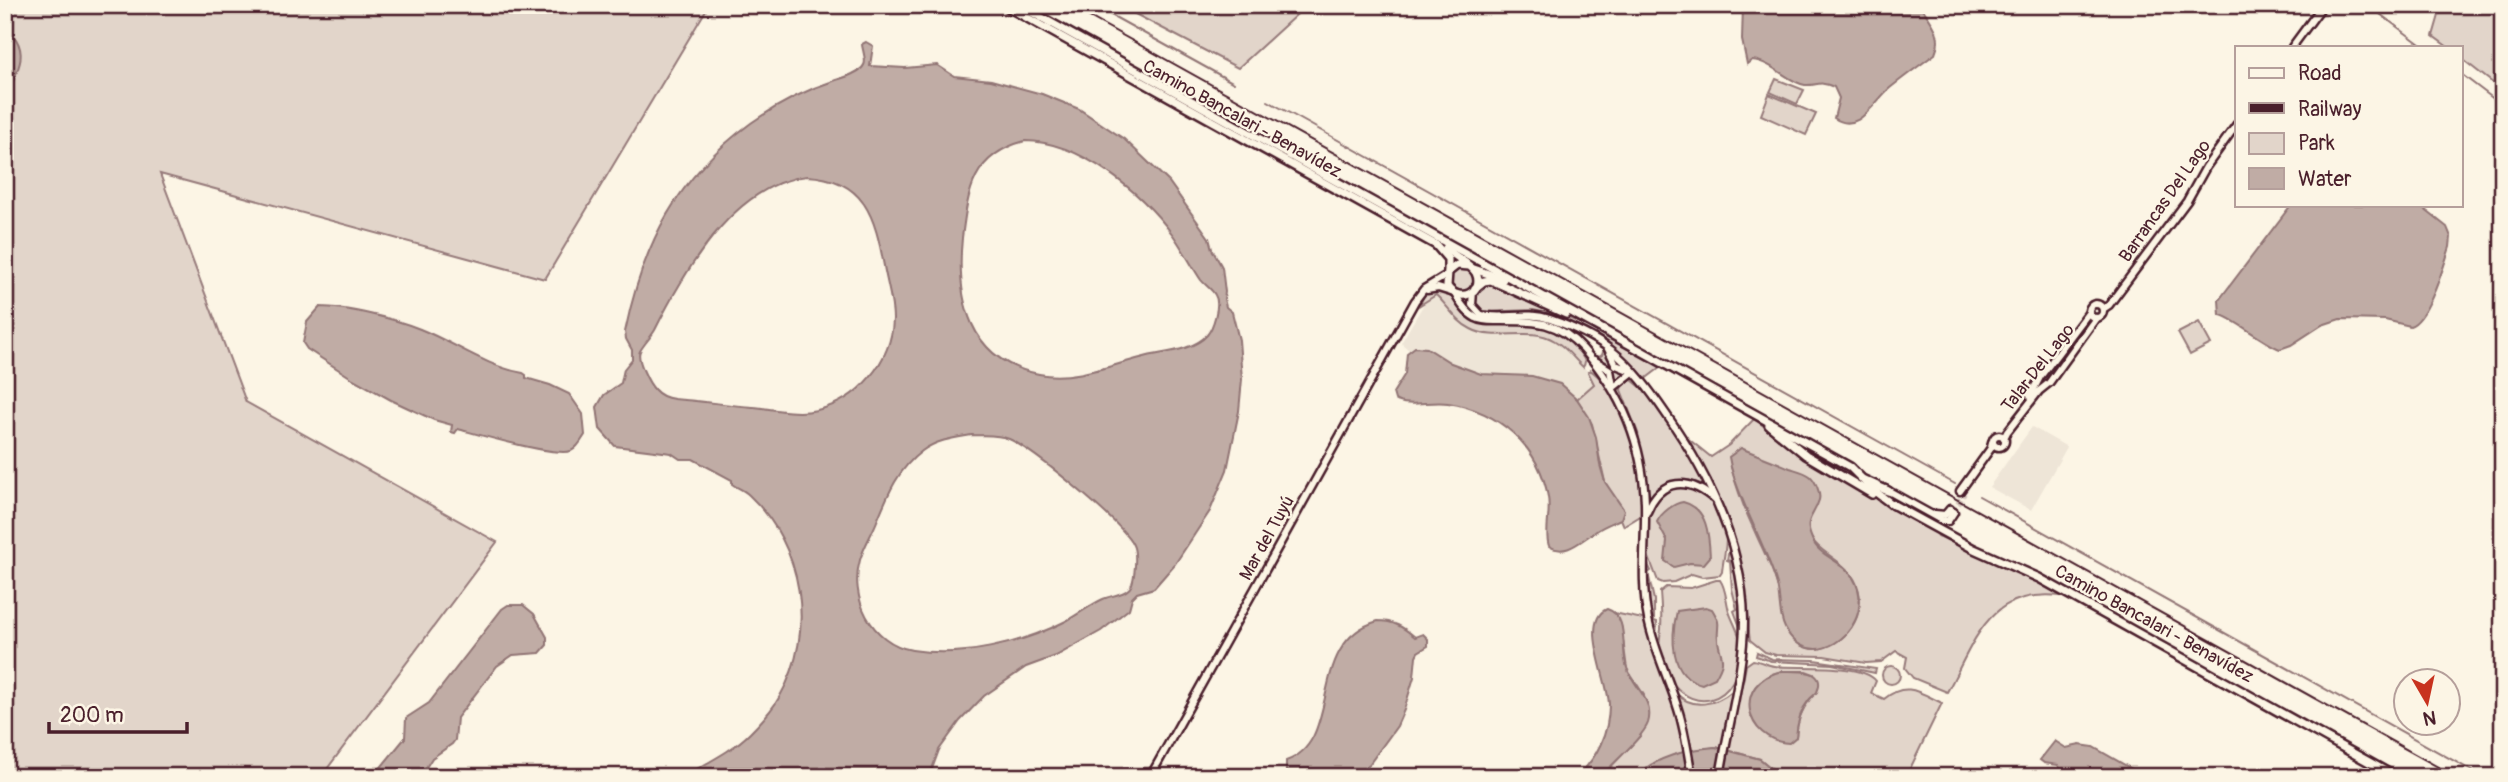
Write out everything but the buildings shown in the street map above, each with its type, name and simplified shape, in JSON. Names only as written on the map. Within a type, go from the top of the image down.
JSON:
[{"type":"main road","name":"Camino Bancalari - Benavídez","points":[[1004,5],[1436,245],[1448,259],[1447,274]]},
{"type":"main road","name":"Camino Bancalari - Benavídez","points":[[1018,5],[1850,467],[1893,505]]},
{"type":"main road","name":"Camino Bancalari - Benavídez","points":[[1426,233],[1458,260],[1576,315]]},
{"type":"main road","points":[[1457,265],[1470,266],[1478,278],[1474,289],[1465,295],[1453,293],[1447,286],[1447,274],[1457,265]]},
{"type":"main road","name":"Camino Bancalari - Benavídez","points":[[1474,289],[1486,280],[1500,283],[1614,336]]},
{"type":"main road","name":"Camino Bancalari - Benavídez","points":[[1733,402],[1765,422],[1794,447],[1893,505],[1974,549],[2039,578],[2396,777]]},
{"type":"main road","points":[[1818,462],[1848,477],[1861,479],[1888,491]]},
{"type":"street","points":[[2293,46],[2323,5]]},
{"type":"street","name":"Barrancas Del Lago","points":[[2101,307],[2116,294],[2187,201],[2206,167],[2235,127]]},
{"type":"street","points":[[1409,314],[1424,289],[1447,274]]},
{"type":"street","points":[[1409,314],[1427,290],[1438,288],[1453,293],[1467,311],[1478,319],[1538,322],[1566,332],[1589,356],[1621,401],[1634,435],[1642,470],[1645,518],[1643,584],[1648,619],[1656,650],[1678,708],[1692,777]]},
{"type":"street","points":[[1474,289],[1472,306],[1481,315],[1542,316],[1605,347],[1633,372],[1680,433],[1717,501],[1735,554],[1744,618],[1741,664],[1720,777]]},
{"type":"street","name":"Talar Del Lago","points":[[2091,306],[2101,307],[2102,316],[2096,318],[2049,383],[2039,391],[2002,436],[2091,306]]},
{"type":"street","points":[[2089,312],[2096,318]]},
{"type":"street","name":"Mar del Tuyú","points":[[1150,777],[1409,314]]},
{"type":"street","points":[[1589,356],[1586,345],[1593,340]]},
{"type":"street","points":[[1589,356],[1599,354],[1605,347]]},
{"type":"street","points":[[1613,388],[1633,372]]},
{"type":"street","points":[[1962,492],[1990,448],[2004,443],[2002,436],[1994,436],[1995,444]]},
{"type":"street","points":[[1850,467],[1924,510],[1943,516],[1952,511]]},
{"type":"street","points":[[1645,518],[1661,490],[1677,484],[1692,484],[1717,501]]},
{"type":"shaded area","points":[[1436,295],[1484,333],[1533,334],[1555,341],[1571,353],[1589,373],[1594,384],[1577,399],[1560,384],[1545,379],[1481,374],[1451,363],[1427,348],[1415,347],[1409,350],[1401,343],[1425,302]]},
{"type":"shaded area","points":[[2032,427],[2067,447],[2031,510],[1989,487]]},
{"type":"green space","points":[[5,5],[709,5],[545,279],[160,174],[246,402],[497,542],[321,777],[5,777]]},
{"type":"green space","points":[[1118,5],[1307,5],[1238,68]]},
{"type":"green space","points":[[2442,5],[2503,5],[2503,91],[2462,59],[2462,46],[2447,46],[2433,36]]},
{"type":"green space","points":[[1776,79],[1804,90],[1797,104],[1770,92]]},
{"type":"green space","points":[[1769,94],[1816,114],[1806,135],[1761,115]]},
{"type":"green space","points":[[1462,267],[1471,271],[1475,280],[1471,289],[1462,293],[1453,289],[1449,280],[1453,271]]},
{"type":"green space","points":[[1488,282],[1618,340],[1661,367],[1644,380],[1598,339],[1547,313],[1533,310],[1481,312],[1475,306],[1473,295]]},
{"type":"green space","points":[[1441,290],[1453,297],[1469,316],[1529,323],[1557,333],[1580,353],[1584,360],[1583,367],[1559,344],[1545,336],[1481,333],[1456,318],[1436,295],[1420,305],[1429,291]]},
{"type":"green space","points":[[2199,322],[2211,344],[2190,355],[2178,333]]},
{"type":"green space","points":[[1604,349],[1626,373],[1618,381],[1614,380],[1596,359],[1602,355]]},
{"type":"green space","points":[[1590,370],[1602,381],[1618,404],[1635,450],[1642,515],[1624,526],[1621,519],[1623,516],[1605,482],[1592,424],[1577,399],[1594,384],[1588,372]]},
{"type":"green space","points":[[1632,380],[1665,415],[1708,487],[1685,480],[1672,481],[1656,491],[1648,502],[1638,433],[1621,390],[1622,385]]},
{"type":"green space","points":[[1754,419],[1816,464],[1935,530],[1938,536],[2028,576],[2061,596],[2036,596],[2016,600],[2000,609],[1977,636],[1947,692],[1913,678],[1905,668],[1907,657],[1896,651],[1881,662],[1866,663],[1824,656],[1776,655],[1765,652],[1750,640],[1748,612],[1733,542],[1718,500],[1686,437],[1711,457],[1729,445]],"holes":[[[1731,467],[1814,509],[1809,522],[1812,540],[1851,574],[1860,596],[1857,617],[1845,636],[1825,647],[1815,649],[1800,644],[1789,632],[1775,578]]]},
{"type":"green space","points":[[1676,486],[1686,487],[1704,495],[1722,518],[1726,542],[1720,575],[1702,577],[1692,574],[1674,582],[1658,581],[1645,547],[1648,514],[1661,493]]},
{"type":"green space","points":[[1730,544],[1738,585],[1740,627],[1734,611],[1737,609],[1730,561],[1727,560]]},
{"type":"green space","points":[[1644,556],[1651,571],[1648,573],[1654,600],[1654,621],[1657,622],[1656,639],[1647,598]]},
{"type":"green space","points":[[1720,580],[1724,587],[1729,611],[1739,637],[1739,664],[1733,681],[1723,693],[1710,700],[1696,699],[1682,692],[1669,678],[1660,656],[1660,592],[1666,587],[1691,588]]},
{"type":"green space","points":[[1614,613],[1643,619],[1675,709],[1683,740],[1684,752],[1656,762],[1635,777],[1601,777],[1641,735],[1644,695],[1627,669],[1621,625]]},
{"type":"green space","points":[[1757,652],[1772,659],[1814,660],[1876,669],[1875,673],[1832,664],[1771,661],[1756,656]]},
{"type":"green space","points":[[1753,660],[1774,666],[1857,671],[1876,681],[1871,693],[1884,699],[1906,689],[1942,703],[1906,777],[1782,777],[1760,759],[1727,750],[1736,696],[1746,665]],"holes":[[[1782,671],[1806,671],[1814,674],[1817,691],[1802,712],[1796,737],[1752,718],[1750,701],[1760,682]]]},
{"type":"green space","points":[[1891,666],[1897,669],[1900,675],[1897,681],[1891,684],[1885,681],[1882,675],[1885,669]]},
{"type":"green space","points":[[1732,691],[1722,748],[1690,751],[1676,693],[1689,702],[1704,704],[1719,700]]},
{"type":"water","points":[[1743,5],[1920,5],[1935,28],[1937,47],[1935,54],[1890,88],[1865,114],[1851,122],[1843,122],[1834,118],[1839,98],[1834,87],[1825,84],[1805,85],[1760,62],[1752,60],[1747,64],[1742,40]]},
{"type":"water","points":[[5,36],[16,39],[21,55],[7,101],[13,155],[5,176]]},
{"type":"water","points":[[866,42],[873,46],[870,66],[905,68],[937,65],[954,76],[991,80],[1042,94],[1079,109],[1124,139],[1169,182],[1209,238],[1222,267],[1224,299],[1226,307],[1232,312],[1239,340],[1242,379],[1239,411],[1227,470],[1210,511],[1175,564],[1154,588],[1137,593],[1132,598],[1129,609],[1101,631],[1056,656],[1026,667],[984,696],[960,721],[939,750],[929,777],[683,777],[743,740],[777,701],[792,671],[798,645],[801,617],[799,590],[782,538],[767,515],[749,495],[732,484],[732,480],[693,459],[680,459],[671,453],[615,446],[600,429],[597,407],[604,395],[621,383],[624,369],[632,359],[632,350],[625,332],[642,270],[653,241],[683,190],[725,144],[761,116],[803,93],[862,68],[865,57],[862,44]],"holes":[[[1025,141],[1046,143],[1088,159],[1127,186],[1160,219],[1217,299],[1214,322],[1207,335],[1195,344],[1179,350],[1094,371],[1052,376],[1015,367],[997,356],[982,341],[965,304],[962,283],[962,238],[967,205],[983,165],[1007,147]],[[807,176],[827,179],[842,184],[864,204],[876,232],[893,312],[891,335],[879,364],[870,377],[846,398],[817,410],[785,411],[674,399],[661,395],[652,387],[641,365],[640,351],[714,234],[734,213],[757,195],[781,183]],[[972,435],[1009,439],[1036,456],[1076,488],[1113,521],[1133,545],[1134,572],[1129,589],[1098,601],[1049,629],[991,647],[931,652],[898,646],[885,638],[866,616],[861,603],[857,574],[860,560],[900,474],[922,451],[946,440]]]},
{"type":"water","points":[[2290,206],[2420,206],[2447,227],[2451,237],[2450,247],[2429,304],[2417,322],[2410,326],[2385,320],[2340,319],[2322,325],[2280,349],[2220,315],[2219,300]]},
{"type":"water","points":[[320,307],[357,311],[410,325],[483,360],[523,373],[526,378],[569,394],[583,414],[585,435],[573,450],[562,452],[515,444],[458,429],[455,433],[451,432],[452,425],[434,420],[391,400],[307,349],[303,343],[307,322]]},
{"type":"water","points":[[1415,347],[1427,348],[1451,363],[1481,374],[1532,376],[1560,384],[1577,399],[1589,417],[1605,482],[1624,510],[1621,519],[1567,549],[1549,546],[1549,503],[1543,479],[1536,462],[1514,434],[1500,423],[1467,407],[1442,402],[1406,403],[1395,400],[1393,393],[1405,374],[1407,353]]},
{"type":"water","points":[[1741,448],[1806,473],[1816,484],[1819,497],[1809,522],[1812,539],[1822,552],[1848,572],[1858,589],[1859,606],[1855,621],[1847,634],[1835,643],[1822,648],[1808,648],[1796,642],[1785,628],[1776,581],[1731,467],[1729,457]]},
{"type":"water","points":[[1683,502],[1698,510],[1706,524],[1710,557],[1704,564],[1690,563],[1674,567],[1665,561],[1667,541],[1657,522],[1668,509]]},
{"type":"water","points":[[508,605],[523,605],[534,614],[547,637],[547,645],[540,653],[513,655],[497,666],[457,718],[455,740],[432,758],[420,777],[373,777],[405,738],[406,718],[429,703],[502,609]]},
{"type":"water","points":[[1706,607],[1712,609],[1717,619],[1722,662],[1715,678],[1702,684],[1691,680],[1678,664],[1674,632],[1677,611]]},
{"type":"water","points":[[1607,609],[1614,613],[1622,626],[1625,661],[1649,708],[1648,723],[1634,743],[1601,777],[1576,777],[1596,754],[1607,726],[1608,695],[1595,639],[1599,616]]},
{"type":"water","points":[[1378,621],[1398,625],[1415,637],[1423,634],[1428,639],[1428,646],[1416,656],[1414,677],[1397,726],[1360,777],[1281,777],[1286,772],[1286,761],[1304,750],[1315,734],[1332,669],[1341,649],[1355,632]]},
{"type":"water","points":[[1782,671],[1801,671],[1814,675],[1819,684],[1817,692],[1801,713],[1796,737],[1789,743],[1762,732],[1754,722],[1750,710],[1750,698],[1756,686],[1766,677]]},
{"type":"water","points":[[2055,741],[2066,748],[2080,745],[2093,747],[2146,777],[2064,777],[2058,765],[2040,760]]},
{"type":"water","points":[[1715,747],[1760,759],[1782,777],[1635,777],[1652,764],[1672,755]]},
{"type":"waterway","points":[[1093,5],[1234,83]]},
{"type":"waterway","points":[[2368,5],[2423,46]]},
{"type":"waterway","points":[[2462,75],[2503,106]]},
{"type":"waterway","points":[[1268,101],[1955,484]]},
{"type":"waterway","points":[[1979,496],[2483,777]]},
{"type":"tunnel","points":[[1954,512],[1964,493]]},
{"type":"railway","points":[[1068,5],[2456,777]]}]
